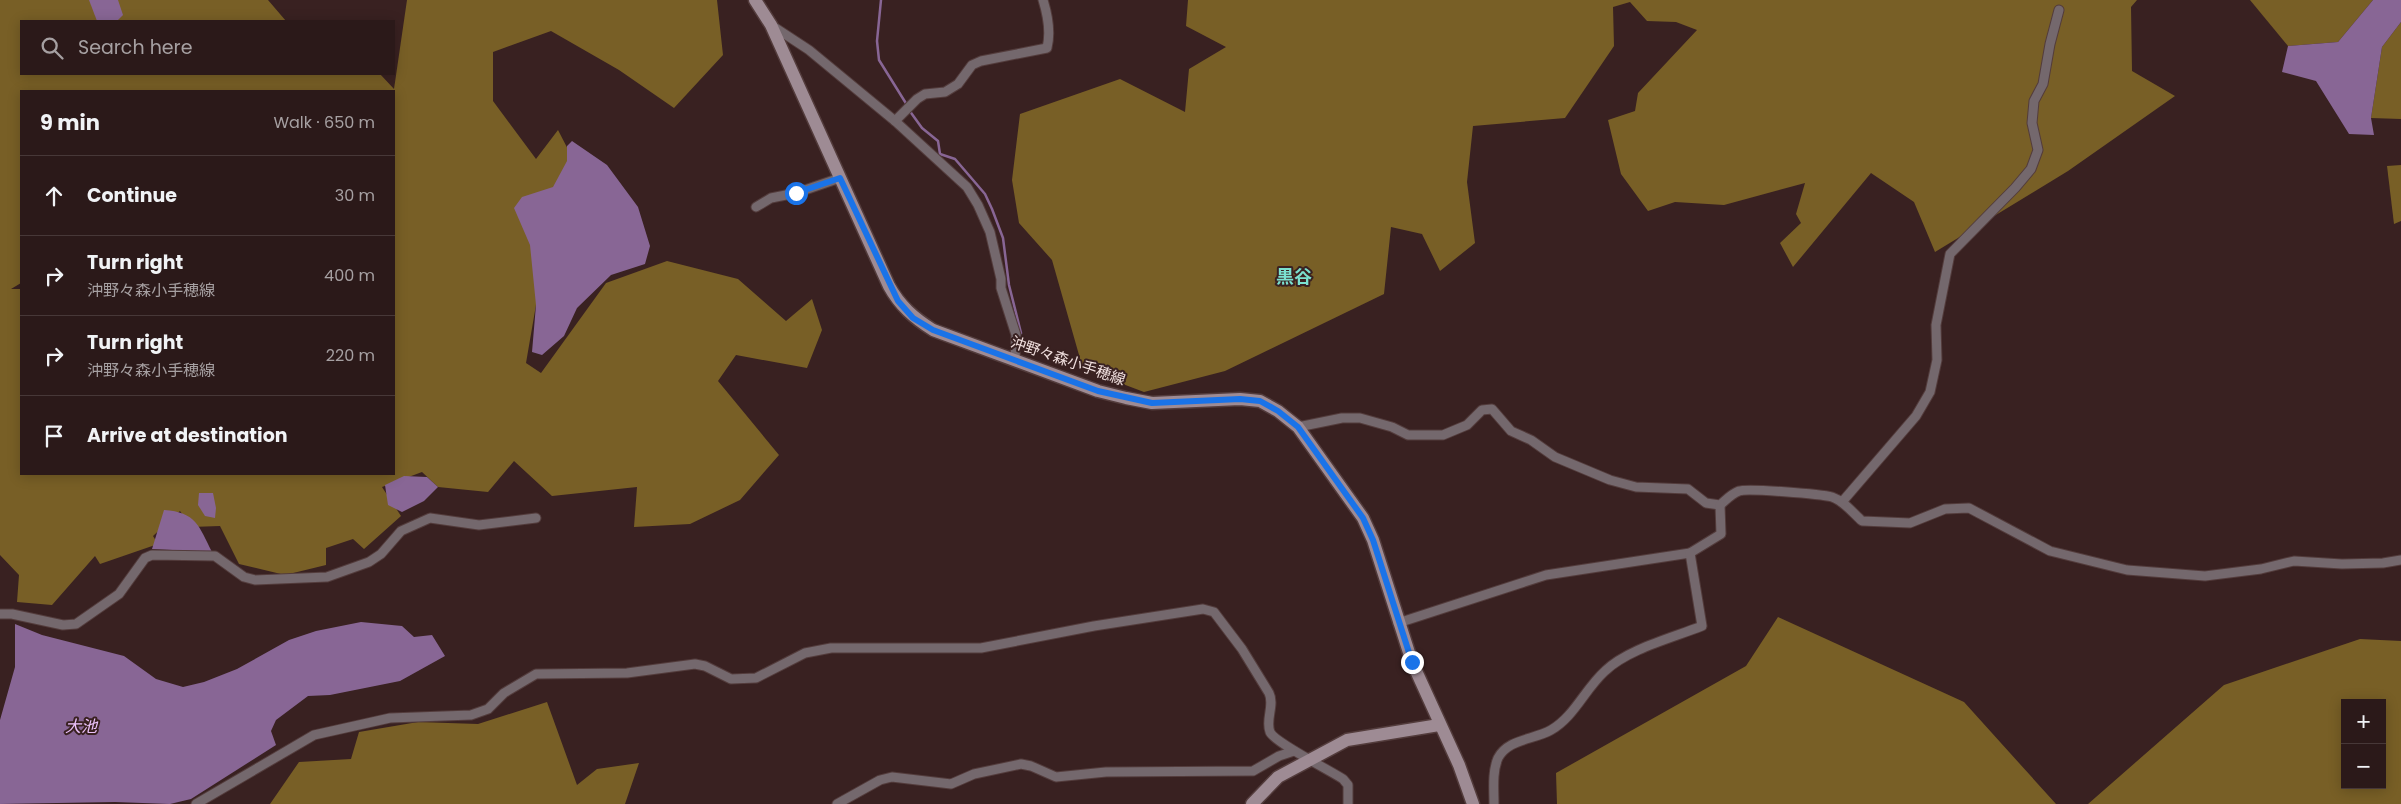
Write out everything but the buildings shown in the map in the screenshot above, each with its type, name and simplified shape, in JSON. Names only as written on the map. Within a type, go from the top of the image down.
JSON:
[{"type":"main road","name":"沖野々森小手穂線","points":[[755,0],[771,25],[889,286],[898,301],[913,318],[933,330],[1098,391],[1152,403],[1240,399],[1260,401],[1278,411],[1298,427],[1363,518],[1373,540],[1412,662],[1459,766],[1473,804]]},
{"type":"main road","points":[[1252,804],[1278,777],[1348,740],[1439,725]]},
{"type":"street","points":[[895,121],[925,94],[946,92],[958,84],[972,65],[981,61],[1047,48],[1050,39],[1043,0]]},
{"type":"street","points":[[1842,502],[1916,416],[1930,392],[1937,360],[1936,325],[1950,254],[2015,188],[2030,169],[2038,150],[2032,123],[2034,101],[2043,84],[2050,44],[2059,10]]},
{"type":"street","points":[[771,25],[809,50],[895,121],[967,187],[978,205],[990,232],[1001,279],[1001,288],[1016,335],[1015,360]]},
{"type":"street","points":[[756,207],[771,198],[796,193],[840,178]]},
{"type":"street","points":[[1298,427],[1342,418],[1360,418],[1392,427],[1408,435],[1443,435],[1467,425],[1482,410],[1492,409],[1511,431],[1531,440],[1555,457],[1610,480],[1636,487],[1688,489],[1706,503],[1720,505]]},
{"type":"street","points":[[1398,623],[1546,575],[1690,553],[1721,534],[1720,505],[1740,490],[1806,492],[1833,498],[1842,502],[1862,521],[1910,523],[1945,509],[1969,508],[2050,551],[2127,570],[2205,576],[2261,569],[2294,561],[2350,564],[2383,563],[2401,560]]},
{"type":"street","points":[[0,614],[12,614],[63,625],[76,624],[120,594],[145,558],[152,555],[215,556],[244,577],[255,580],[327,577],[369,562],[381,554],[401,531],[430,518],[479,525],[536,518]]},
{"type":"street","points":[[1494,804],[1494,775],[1498,759],[1507,746],[1550,730],[1565,720],[1605,671],[1622,660],[1702,626],[1690,553]]},
{"type":"street","points":[[196,804],[314,735],[390,718],[472,715],[488,709],[504,693],[536,674],[627,673],[695,664],[704,666],[732,679],[756,678],[805,653],[831,648],[980,648],[1094,626],[1203,609],[1214,612],[1271,697],[1270,732],[1294,751],[1343,779],[1348,785],[1348,804]]},
{"type":"street","points":[[837,804],[880,780],[892,777],[951,784],[974,774],[1022,764],[1056,776],[1106,772],[1253,771],[1279,756],[1294,751]]},
{"type":"shaded area","points":[[0,0],[268,0],[285,20],[20,20],[20,75],[381,75],[394,89],[407,0],[717,0],[723,55],[674,108],[619,70],[551,31],[493,52],[493,101],[536,159],[558,130],[573,159],[536,257],[536,305],[526,363],[541,373],[606,283],[667,261],[738,279],[786,321],[812,299],[822,330],[807,368],[736,355],[718,381],[779,455],[740,500],[690,524],[634,527],[637,487],[552,496],[514,461],[488,492],[438,487],[422,472],[382,487],[401,516],[364,549],[353,539],[326,548],[326,565],[285,575],[239,564],[220,526],[191,527],[180,511],[153,536],[158,544],[100,564],[95,556],[52,605],[17,602],[19,575],[0,555]]},
{"type":"shaded area","points":[[1188,0],[2137,0],[2131,7],[2132,71],[2175,96],[2068,171],[1935,252],[1914,202],[1871,173],[1793,267],[1780,243],[1801,223],[1796,214],[1805,183],[1724,205],[1675,202],[1648,211],[1621,174],[1608,120],[1635,111],[1638,93],[1697,30],[1676,22],[1647,21],[1630,2],[1613,7],[1614,46],[1565,118],[1473,126],[1467,182],[1475,243],[1440,271],[1422,234],[1391,227],[1384,294],[1225,371],[1144,392],[1083,369],[1052,260],[1019,223],[1012,180],[1020,114],[1120,79],[1185,112],[1189,69],[1226,47],[1186,26]]},
{"type":"shaded area","points":[[2250,0],[2373,0],[2338,42],[2288,46]]},
{"type":"shaded area","points":[[2401,22],[2401,119],[2371,118],[2382,47]]},
{"type":"shaded area","points":[[2401,165],[2401,221],[2394,224],[2387,166]]},
{"type":"shaded area","points":[[1778,617],[1964,702],[2056,804],[1557,804],[1556,773],[1746,666]]},
{"type":"shaded area","points":[[2360,639],[2401,641],[2401,804],[2088,804],[2224,685]]},
{"type":"shaded area","points":[[547,702],[577,785],[597,769],[639,763],[625,804],[270,804],[299,762],[351,759],[359,732],[418,722],[478,724]]},
{"type":"water","points":[[89,0],[118,0],[123,15],[118,20],[97,20]]},
{"type":"water","points":[[2373,0],[2401,0],[2401,22],[2382,47],[2371,118],[2374,135],[2349,134],[2316,81],[2282,72],[2288,46],[2338,42]]},
{"type":"water","points":[[572,141],[607,165],[638,207],[650,246],[645,264],[611,275],[577,308],[564,336],[542,355],[532,352],[536,305],[530,245],[514,208],[522,197],[553,187],[567,161],[567,146]]},
{"type":"water","points":[[404,476],[427,477],[438,487],[424,501],[402,512],[388,505],[385,485]]},
{"type":"water","points":[[199,493],[213,493],[216,508],[215,518],[205,516],[198,505]]},
{"type":"water","points":[[164,510],[175,511],[190,517],[200,528],[212,552],[152,549]]},
{"type":"water","name":"大池","points":[[361,622],[402,626],[414,637],[432,635],[445,656],[400,681],[330,695],[308,696],[276,720],[271,731],[276,745],[191,799],[170,804],[115,802],[0,804],[0,720],[15,667],[15,624],[42,635],[124,656],[156,679],[183,687],[204,682],[237,669],[289,640],[316,631]]},
{"type":"waterway","points":[[881,0],[877,41],[879,60],[907,105]]},
{"type":"waterway","points":[[909,110],[922,128],[938,141],[940,154],[955,159],[985,194],[1003,238],[1009,285],[1021,333]]},
{"type":"district","name":"黒谷","points":[[1294,277]]},
{"type":"route","points":[[796,193],[840,178],[889,286],[898,301],[913,318],[933,330],[1098,391],[1126,398],[1152,403],[1240,399],[1260,401],[1278,411],[1298,427],[1352,499],[1363,518],[1373,540],[1389,595],[1412,662]]}]
